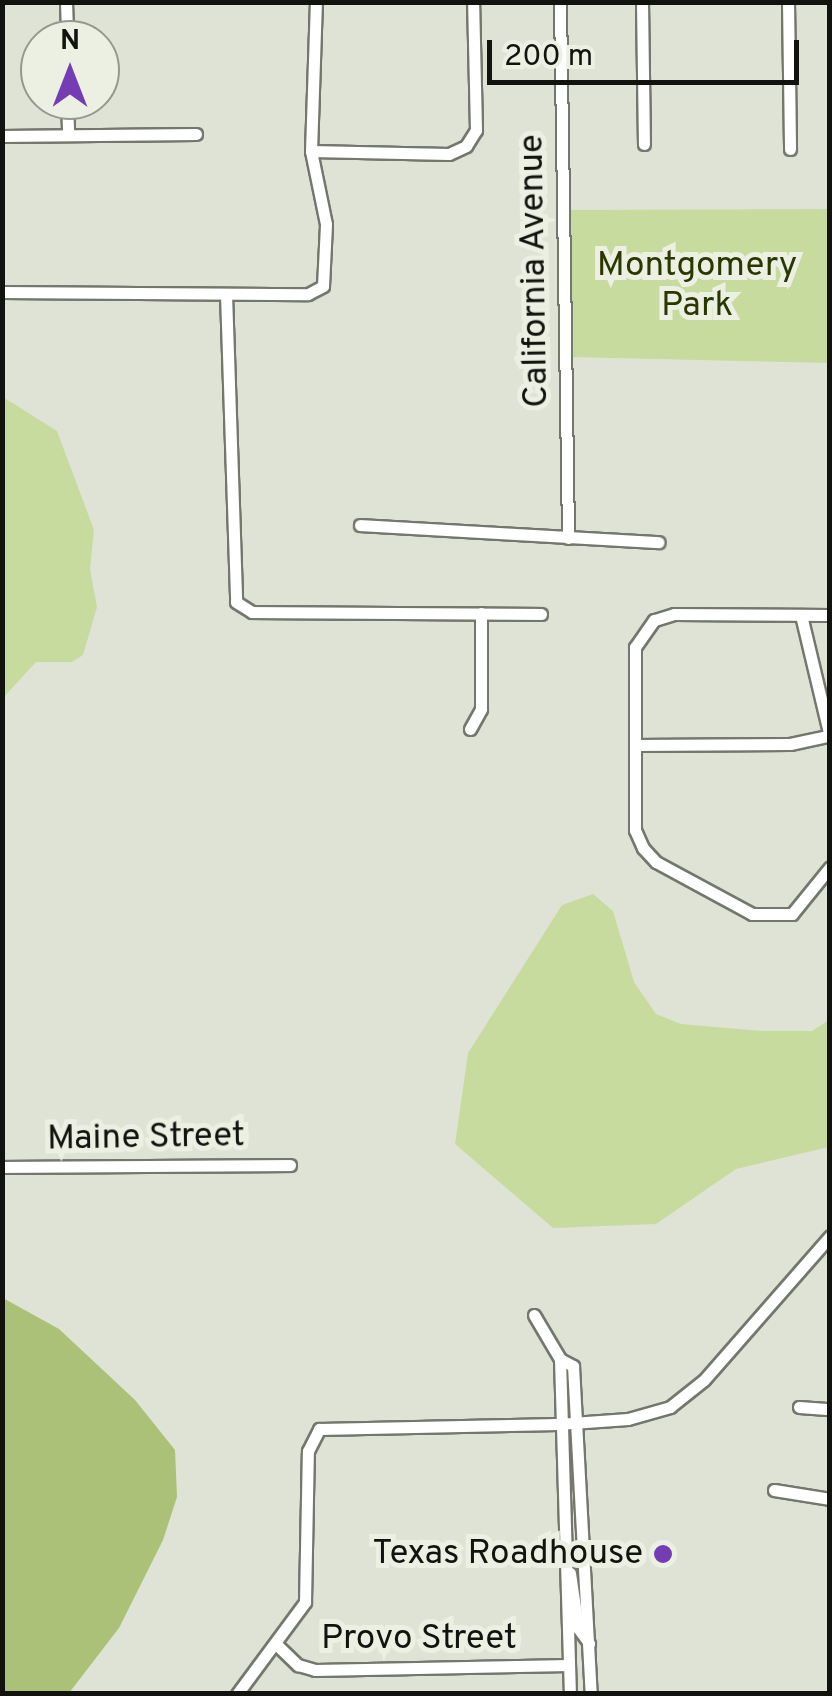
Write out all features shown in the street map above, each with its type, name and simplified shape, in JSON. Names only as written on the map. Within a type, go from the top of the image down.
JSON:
[{"type":"street","points":[[2,292],[308,294],[323,286],[326,224],[311,151],[316,2]]},
{"type":"street","points":[[311,151],[449,154],[466,146],[476,130],[474,2]]},
{"type":"street","name":"California Avenue","points":[[560,2],[568,538]]},
{"type":"street","points":[[642,2],[644,144]]},
{"type":"street","points":[[788,2],[790,149]]},
{"type":"street","points":[[68,120],[68,135]]},
{"type":"street","points":[[2,136],[196,134]]},
{"type":"street","points":[[226,294],[236,602],[252,612],[542,614]]},
{"type":"street","points":[[360,526],[659,542]]},
{"type":"street","points":[[470,729],[481,709],[481,613]]},
{"type":"street","points":[[830,614],[674,614],[654,620],[635,647],[635,830],[656,862],[752,914],[772,916],[803,906],[830,867]]},
{"type":"street","points":[[635,745],[790,744],[829,736],[802,615]]},
{"type":"street","name":"Maine Street","points":[[2,1167],[290,1165]]},
{"type":"street","points":[[236,1694],[278,1646],[305,1602],[309,1582],[312,1437],[329,1426],[558,1424],[670,1407],[704,1380],[830,1236]]},
{"type":"street","points":[[534,1315],[560,1359],[573,1366],[591,1694]]},
{"type":"street","points":[[560,1359],[558,1424],[570,1694]]},
{"type":"street","points":[[799,1407],[830,1409]]},
{"type":"street","points":[[774,1490],[830,1499]]},
{"type":"street","points":[[566,1562],[577,1590],[578,1628],[590,1644]]},
{"type":"street","name":"Provo Street","points":[[278,1646],[298,1666],[315,1670],[569,1665]]},
{"type":"green space","name":"Montgomery Park","points":[[829,209],[829,363],[568,357],[565,210]]},
{"type":"green space","points":[[3,397],[57,431],[94,530],[90,569],[97,607],[83,655],[72,662],[36,662],[3,698]]},
{"type":"green space","points":[[593,894],[613,911],[634,982],[656,1014],[681,1024],[761,1031],[812,1031],[829,1020],[829,1147],[736,1169],[656,1224],[553,1228],[455,1144],[468,1053],[562,905]]},
{"type":"shaded area","points":[[3,1298],[59,1329],[135,1400],[175,1450],[177,1497],[163,1540],[119,1628],[69,1693],[3,1693]]},
{"type":"place","name":"Texas Roadhouse","points":[[663,1554]]}]
